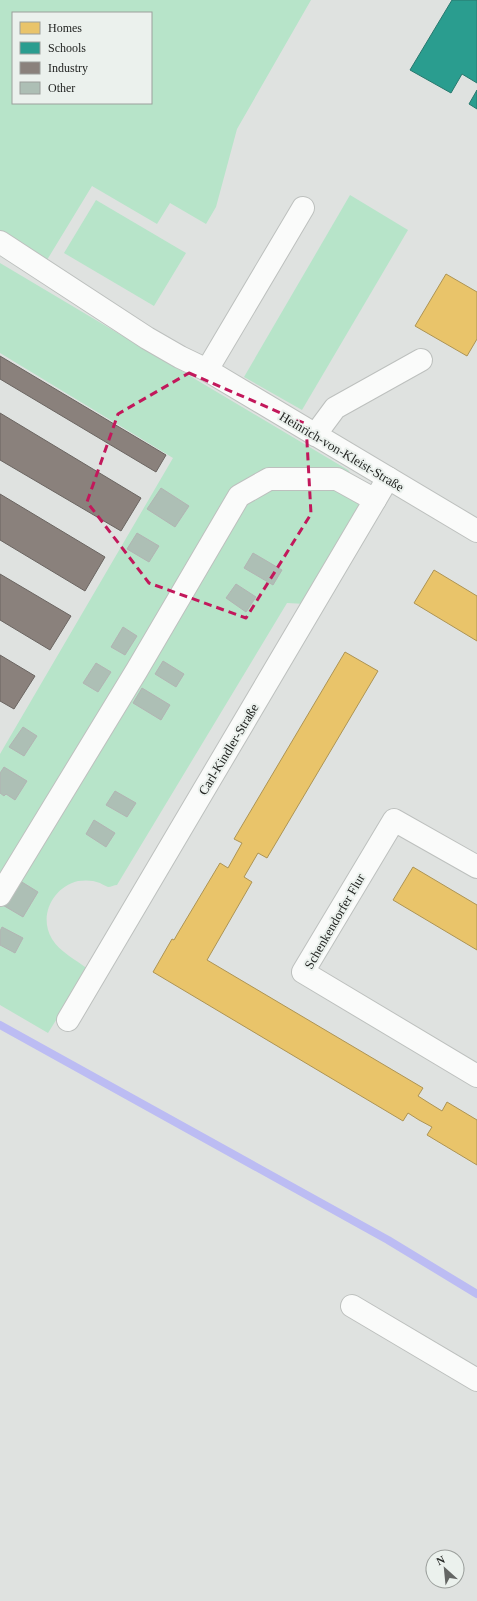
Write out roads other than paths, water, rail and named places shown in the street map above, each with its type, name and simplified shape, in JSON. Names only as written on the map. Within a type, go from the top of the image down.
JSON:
[{"type":"street","points":[[207,370],[303,208]]},
{"type":"street","name":"Heinrich-von-Kleist-Straße","points":[[0,242],[147,338],[180,357],[207,370],[477,531]]},
{"type":"street","points":[[315,435],[335,408],[421,360]]},
{"type":"street","name":"Carl-Kindler-Straße","points":[[68,1020],[388,478]]},
{"type":"street","points":[[0,895],[137,670],[238,496],[269,479],[337,479],[375,500]]},
{"type":"street","name":"Schenkendorfer Flur","points":[[477,867],[394,820],[303,972],[477,1076]]},
{"type":"street","points":[[352,1306],[477,1380]]},
{"type":"waterway","points":[[0,1025],[388,1240],[477,1294]]}]
